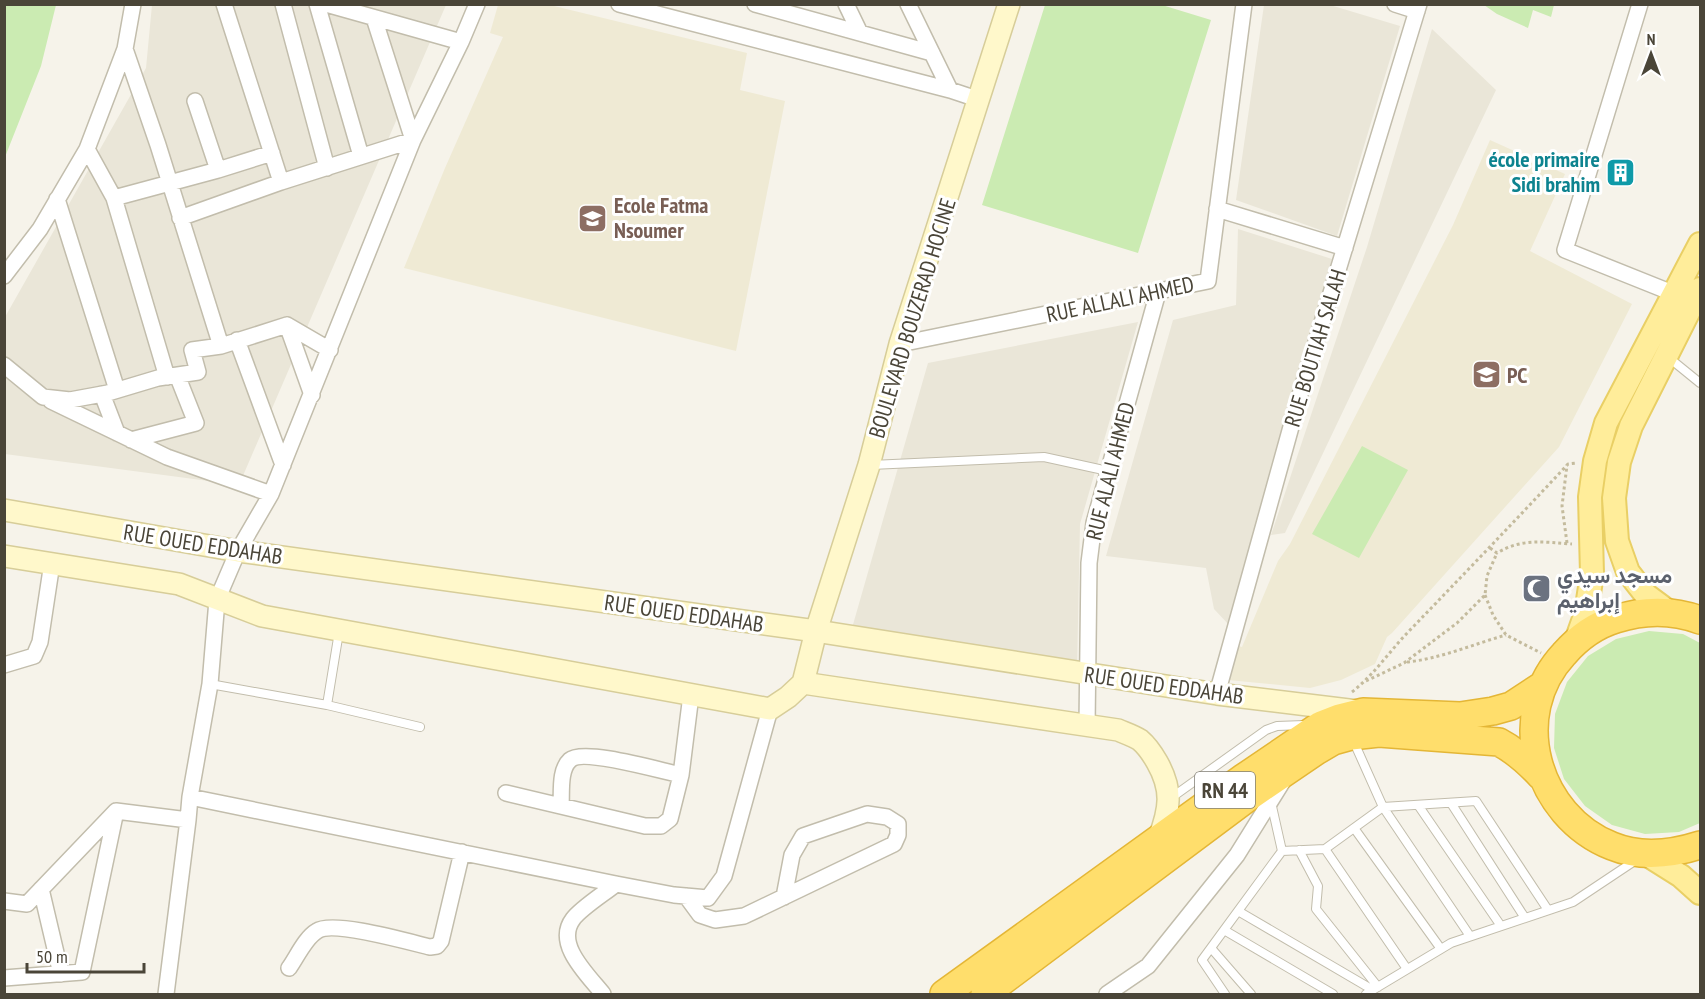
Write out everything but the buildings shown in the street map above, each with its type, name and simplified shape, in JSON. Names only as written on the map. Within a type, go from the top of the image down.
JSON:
[{"type":"highway","points":[[1700,620],[1670,612],[1636,613],[1604,623],[1576,641],[1557,661],[1543,685],[1535,715],[1534,746],[1541,776],[1558,805],[1582,830],[1612,846],[1646,854],[1677,852],[1701,845]]},
{"type":"highway","name":"RN 44","points":[[985,994],[1250,796],[1357,724],[1460,716],[1493,711],[1511,706],[1543,685]]},
{"type":"highway","name":"RN 44","points":[[944,994],[1326,716],[1339,718],[1379,733],[1499,742],[1525,759],[1541,776]]},
{"type":"main road","name":"BOULEVARD BOUZERAD HOCINE","points":[[803,684],[816,631],[869,465],[900,344],[1009,4]]},
{"type":"main road","points":[[1576,641],[1586,613],[1592,574],[1590,497],[1594,461],[1606,423],[1701,244]]},
{"type":"main road","points":[[1670,612],[1646,595],[1628,572],[1617,541],[1614,498],[1619,462],[1631,426],[1701,289]]},
{"type":"main road","name":"RUE OUED EDDAHAB","points":[[4,510],[238,551],[816,631],[1217,694],[1326,716]]},
{"type":"main road","points":[[4,556],[179,584],[262,616],[339,632],[770,709],[803,684],[1118,730],[1140,740],[1154,757],[1165,777],[1169,800],[1166,820],[1159,838]]},
{"type":"main road","points":[[1646,854],[1681,876],[1701,893]]},
{"type":"street","points":[[4,276],[40,229],[87,149],[125,49],[133,4]]},
{"type":"street","points":[[224,4],[281,182]]},
{"type":"street","points":[[283,4],[327,168]]},
{"type":"street","points":[[318,4],[361,156]]},
{"type":"street","points":[[326,4],[461,42]]},
{"type":"street","points":[[166,994],[190,797],[210,684],[217,600],[238,551],[271,494],[413,140],[477,4]]},
{"type":"street","points":[[619,4],[644,8],[980,100]]},
{"type":"street","points":[[755,4],[791,10],[860,33],[932,53]]},
{"type":"street","points":[[846,4],[860,33]]},
{"type":"street","points":[[908,4],[950,90]]},
{"type":"street","name":"RUE ALLALI AHMED","points":[[900,344],[1208,281],[1244,4]]},
{"type":"street","points":[[1395,4],[1418,8]]},
{"type":"street","points":[[1640,4],[1565,250],[1675,294]]},
{"type":"street","name":"RUE BOUTIAH SALAH","points":[[1217,694],[1299,398],[1418,8]]},
{"type":"street","points":[[374,18],[413,140]]},
{"type":"street","points":[[125,49],[221,346]]},
{"type":"street","points":[[195,102],[218,170]]},
{"type":"street","points":[[180,218],[281,182],[413,140]]},
{"type":"street","points":[[87,149],[114,198],[172,376],[196,423],[131,440]]},
{"type":"street","points":[[114,198],[122,198],[272,153]]},
{"type":"street","points":[[57,199],[110,392],[117,433]]},
{"type":"street","points":[[1217,209],[1345,249]]},
{"type":"street","name":"RUE ALALI AHMED","points":[[1087,726],[1089,563],[1094,523],[1158,292]]},
{"type":"street","points":[[43,397],[70,400],[198,372],[192,350],[221,346],[287,326],[330,350]]},
{"type":"street","points":[[287,326],[312,395]]},
{"type":"street","points":[[237,340],[283,465]]},
{"type":"street","points":[[4,365],[43,397],[166,457],[271,494]]},
{"type":"street","points":[[4,665],[34,656],[40,642],[52,563]]},
{"type":"street","points":[[506,793],[645,826],[661,826],[670,819],[681,775],[691,695]]},
{"type":"street","points":[[190,797],[616,884],[708,898],[724,876],[770,709]]},
{"type":"street","points":[[561,805],[562,775],[570,760],[580,755],[597,756],[681,775]]},
{"type":"street","points":[[1107,994],[1148,966],[1237,855],[1292,767]]},
{"type":"street","points":[[116,811],[188,820]]},
{"type":"street","points":[[4,901],[27,904],[116,811]]},
{"type":"street","points":[[4,978],[82,972],[116,811]]},
{"type":"street","points":[[686,896],[700,915],[715,920],[744,916],[784,897],[894,844],[898,835],[898,824],[887,817],[867,814],[803,836],[792,855],[784,897]]},
{"type":"street","points":[[289,968],[314,933],[325,927],[341,928],[430,947],[437,946],[441,941],[462,852]]},
{"type":"street","points":[[603,994],[568,948],[566,934],[573,919],[616,884]]},
{"type":"street","points":[[41,889],[61,974]]},
{"type":"lane","points":[[1667,356],[1701,383]]},
{"type":"lane","points":[[869,465],[1044,457],[1108,471]]},
{"type":"lane","points":[[327,705],[339,632]]},
{"type":"lane","points":[[210,684],[327,705],[420,727]]},
{"type":"lane","points":[[1169,800],[1266,730],[1326,716]]},
{"type":"lane","points":[[1357,724],[1383,807],[1470,936]]},
{"type":"lane","points":[[1225,994],[1202,960],[1282,851],[1270,801]]},
{"type":"lane","points":[[1282,851],[1325,849],[1383,807],[1476,801],[1548,910]]},
{"type":"lane","points":[[1451,803],[1525,918]]},
{"type":"lane","points":[[1418,805],[1501,926]]},
{"type":"lane","points":[[1354,828],[1441,949]]},
{"type":"lane","points":[[1325,849],[1407,969]]},
{"type":"lane","points":[[1299,850],[1318,886],[1317,909],[1372,991]]},
{"type":"lane","points":[[1372,991],[1450,943],[1573,902],[1646,854]]},
{"type":"lane","points":[[1238,911],[1372,991]]},
{"type":"lane","points":[[1224,930],[1333,994]]},
{"type":"lane","points":[[1211,948],[1251,994]]},
{"type":"path","points":[[1326,716],[1365,682],[1409,631],[1568,464],[1594,461]]},
{"type":"path","points":[[1557,661],[1506,635],[1493,615],[1485,595],[1487,576],[1497,553],[1508,546],[1521,542],[1567,543],[1562,506],[1568,464]]},
{"type":"path","points":[[1490,548],[1497,553]]},
{"type":"path","points":[[1365,682],[1404,663],[1456,623],[1485,595]]},
{"type":"path","points":[[1404,663],[1428,660],[1506,635]]},
{"type":"shaded area","points":[[152,5],[446,5],[239,485],[5,454],[5,317],[146,68]]},
{"type":"shaded area","name":"Ecole Fatma Nsoumer","points":[[498,5],[550,5],[747,53],[740,90],[785,101],[736,351],[404,268],[503,37],[490,33]]},
{"type":"shaded area","points":[[1264,5],[1330,5],[1400,26],[1337,236],[1236,200]]},
{"type":"shaded area","points":[[1432,29],[1496,90],[1285,533],[1271,535],[1367,247]]},
{"type":"shaded area","name":"PC","points":[[1490,140],[1565,174],[1530,251],[1632,304],[1559,447],[1387,637],[1375,664],[1341,680],[1310,688],[1228,680],[1231,644],[1242,647],[1278,561],[1290,544],[1453,225]]},
{"type":"shaded area","points":[[1238,229],[1332,259],[1230,626],[1214,609],[1206,568],[1106,556],[1173,320],[1236,305]]},
{"type":"shaded area","points":[[1138,322],[1080,524],[1077,670],[850,635],[928,363]]},
{"type":"green space","points":[[5,4],[56,5],[41,66],[5,157]]},
{"type":"green space","points":[[1045,5],[1162,5],[1211,20],[1138,253],[982,205]]},
{"type":"green space","points":[[1484,5],[1554,5],[1551,17],[1533,10],[1528,28],[1497,14]]},
{"type":"green space","points":[[1362,446],[1408,470],[1359,558],[1312,534]]},
{"type":"green space","points":[[1649,631],[1683,634],[1700,643],[1700,823],[1679,832],[1645,834],[1612,825],[1585,806],[1564,779],[1554,748],[1555,714],[1567,682],[1588,656],[1616,639]]},
{"type":"place","name":"école primaire Sidi brahim","points":[[1621,172]]},
{"type":"place","name":"Ecole Fatma Nsoumer","points":[[593,218]]},
{"type":"place","name":"PC","points":[[1486,375]]},
{"type":"place","name":"مسجد سيدي إبراهيم","points":[[1536,588]]}]
